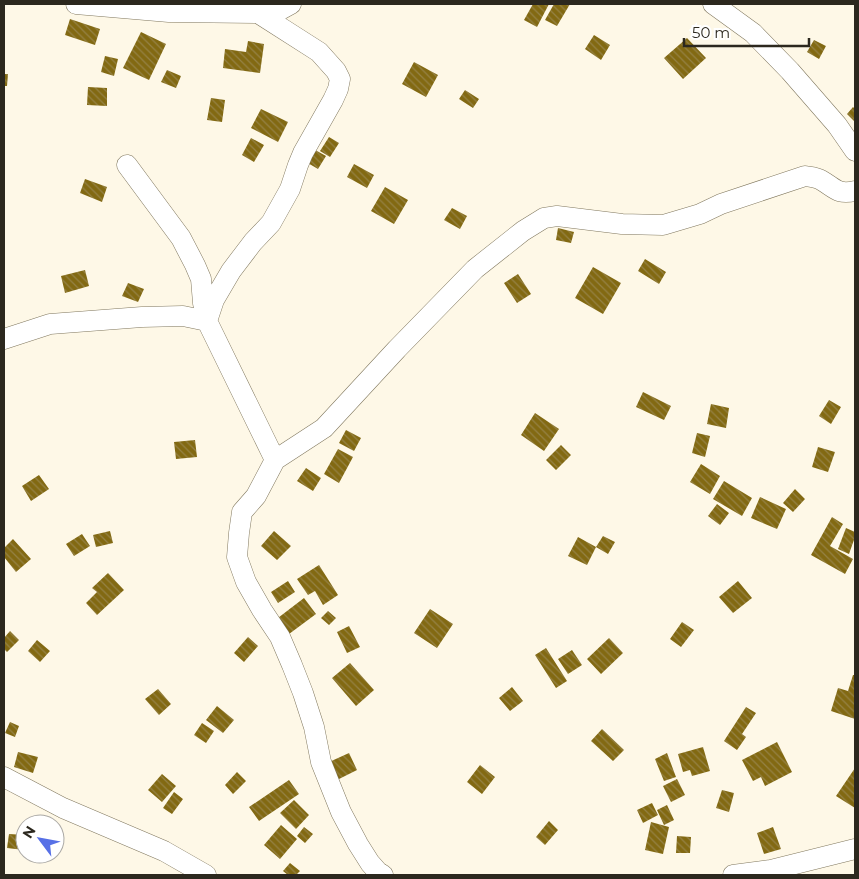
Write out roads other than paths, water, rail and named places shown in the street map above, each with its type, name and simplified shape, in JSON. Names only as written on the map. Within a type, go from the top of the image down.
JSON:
[{"type":"street","points":[[76,4],[169,12],[258,13],[280,10],[291,4]]},
{"type":"street","points":[[713,4],[753,33],[790,71],[837,125],[855,151]]},
{"type":"street","points":[[207,321],[214,300],[231,271],[253,242],[271,223],[290,188],[303,153],[333,100],[340,79],[336,71],[319,52],[258,13]]},
{"type":"street","points":[[128,165],[181,238],[195,265],[201,279],[207,321],[275,460]]},
{"type":"street","points":[[383,875],[370,863],[340,812],[322,762],[303,692],[292,664],[280,637],[246,582],[237,557],[242,512],[256,496],[275,460],[324,428],[475,268],[523,231],[544,218],[557,216],[622,224],[663,225],[700,214],[721,204],[805,176],[819,179],[839,192],[855,191]]},
{"type":"street","points":[[4,339],[50,324],[183,316],[207,321]]},
{"type":"street","points":[[4,777],[63,808],[164,851],[206,875]]},
{"type":"street","points":[[733,875],[771,870],[855,849]]}]
